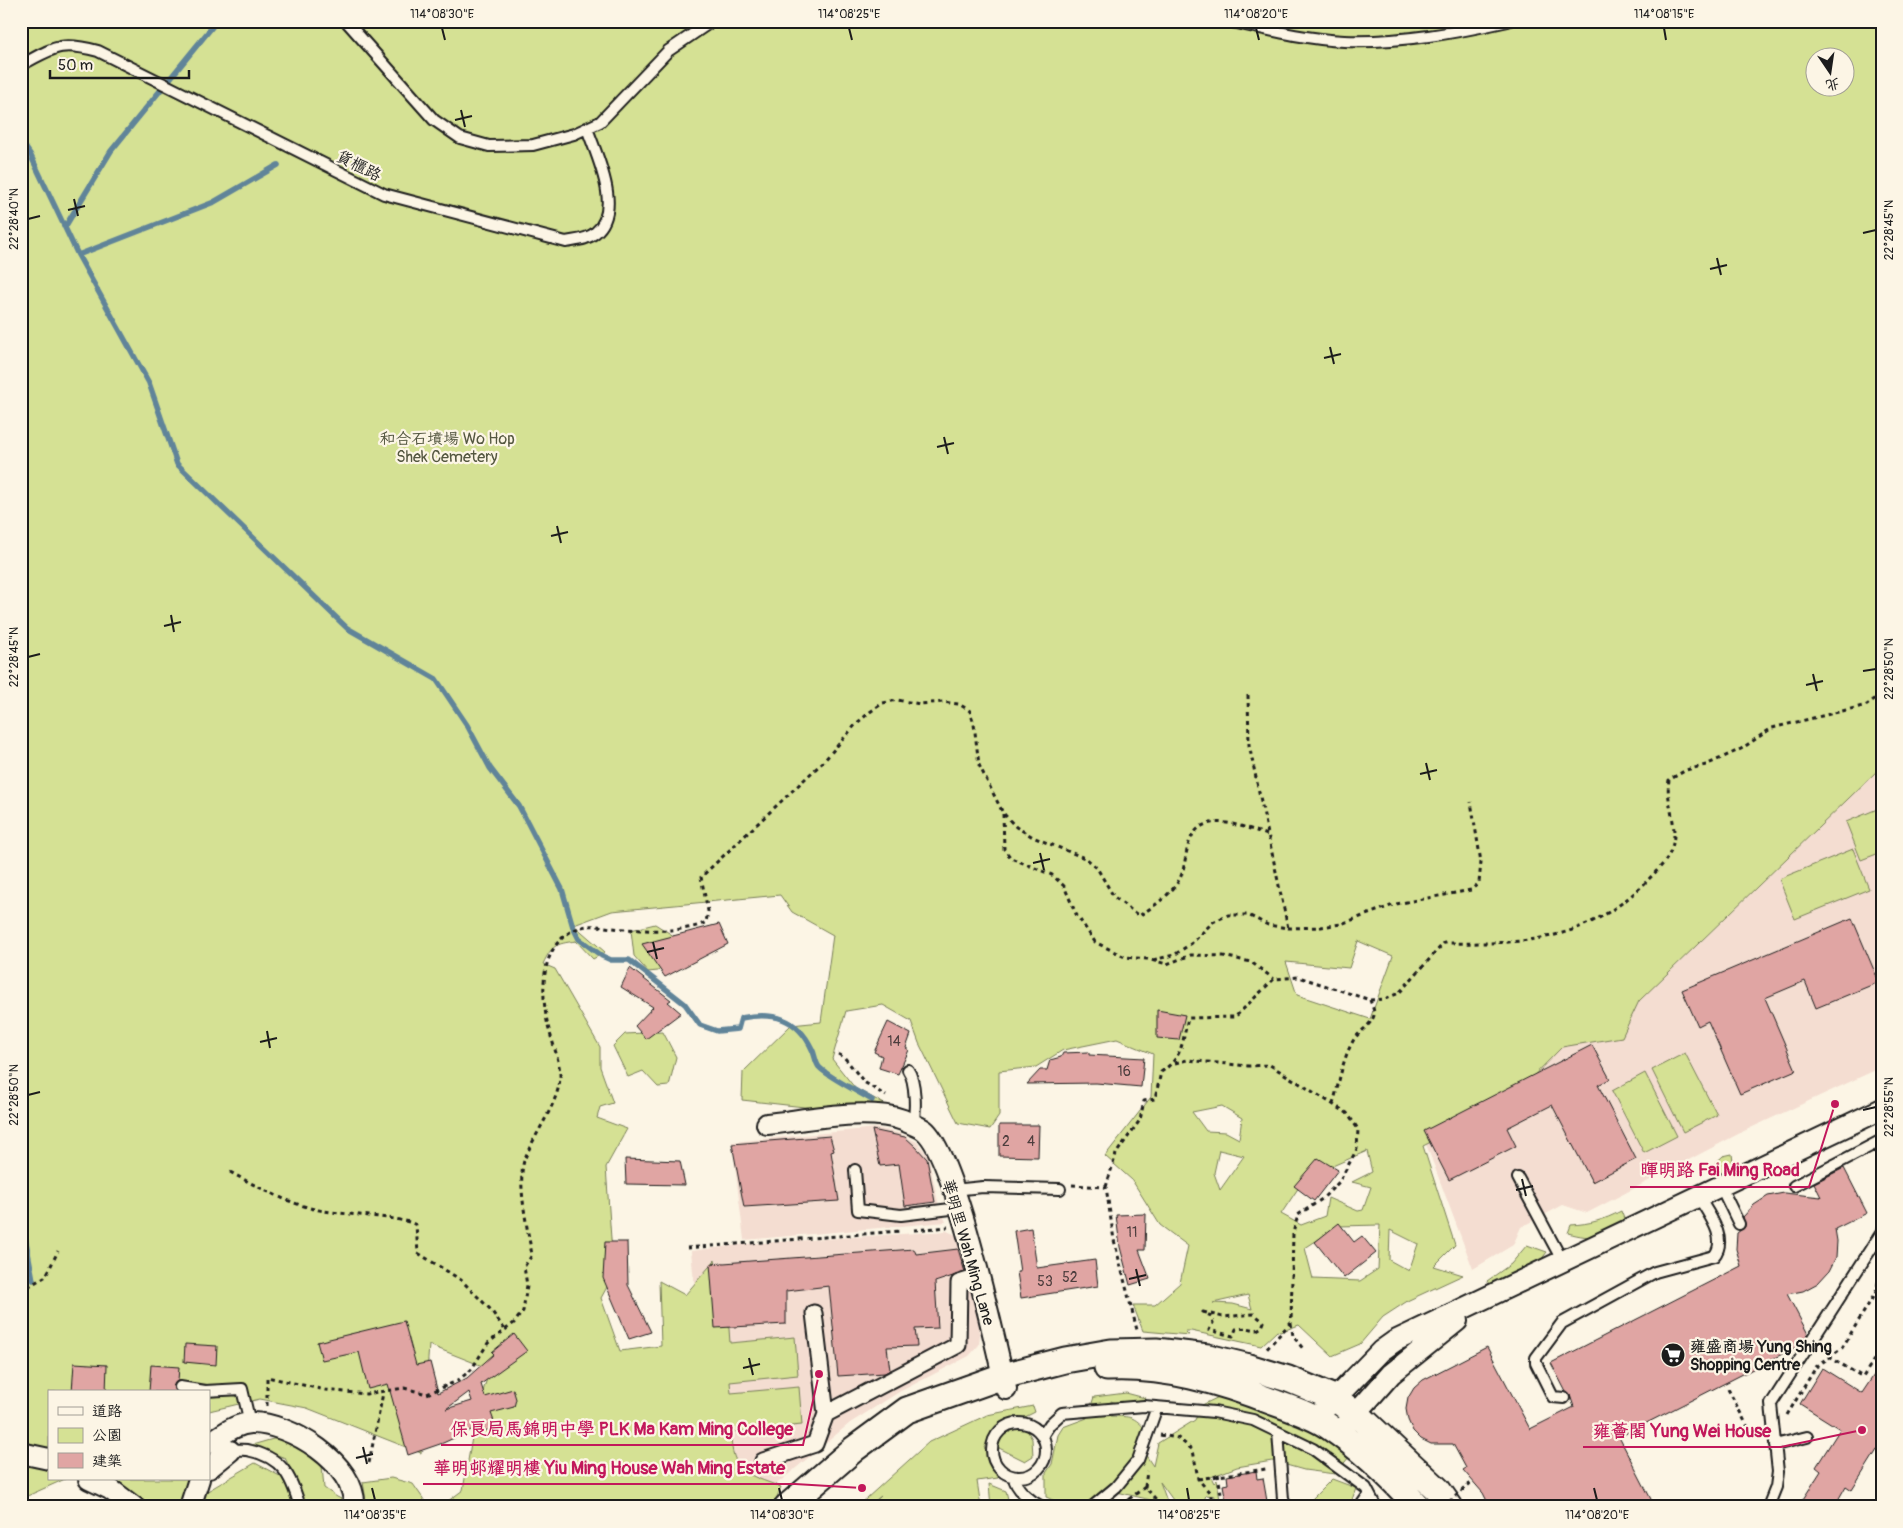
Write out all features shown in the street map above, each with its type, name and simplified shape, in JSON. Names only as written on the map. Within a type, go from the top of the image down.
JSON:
[{"type":"street","points":[[1315,1419],[1381,1351],[1396,1341],[1882,1109]]},
{"type":"street","name":"華明里 Wah Ming Lane","points":[[767,1124],[864,1114],[887,1116],[924,1130],[937,1148],[956,1199],[1004,1382]]},
{"type":"street","points":[[826,1414],[958,1345],[959,1283],[978,1277]]},
{"type":"street","points":[[1338,1434],[1391,1374],[1493,1294]]},
{"type":"street","points":[[763,1461],[815,1444],[826,1414],[814,1313]]},
{"type":"street","points":[[788,1507],[811,1486],[872,1444],[911,1423],[1004,1382],[1074,1358],[1111,1352],[1156,1351],[1208,1357],[1245,1366],[1288,1379],[1334,1398],[1355,1413],[1438,1490],[1450,1507]]},
{"type":"street","points":[[1004,1382],[1096,1369],[1122,1368],[1159,1370],[1193,1375],[1258,1396],[1315,1419],[1338,1434],[1374,1464],[1418,1507]]},
{"type":"street","points":[[210,1442],[229,1430],[250,1424],[283,1430],[308,1442],[329,1457],[346,1477],[354,1507]]},
{"type":"street","points":[[210,1467],[230,1451]]},
{"type":"street","points":[[21,1453],[48,1459]]},
{"type":"street","points":[[91,1480],[110,1489],[134,1507]]},
{"type":"street","points":[[190,1507],[199,1480]]},
{"type":"lane","points":[[346,21],[434,120],[460,138],[489,146],[533,145],[600,122],[668,51],[712,21]]},
{"type":"lane","points":[[1227,21],[1288,34],[1344,41],[1402,39],[1467,30],[1508,21]]},
{"type":"lane","name":"貨櫃路","points":[[21,65],[58,46],[74,45],[98,51],[384,194],[566,242],[583,239],[595,233],[604,221],[608,188],[587,128]]},
{"type":"lane","points":[[908,1070],[911,1075],[916,1100],[914,1125]]},
{"type":"lane","points":[[1794,1186],[1880,1145]]},
{"type":"lane","points":[[855,1170],[858,1210],[901,1215],[956,1199],[983,1187],[1065,1187]]},
{"type":"lane","points":[[1518,1178],[1563,1262]]},
{"type":"lane","points":[[1720,1185],[1739,1224]]},
{"type":"lane","points":[[1564,1398],[1553,1397],[1536,1363],[1541,1352],[1562,1323],[1655,1272],[1714,1256],[1718,1251],[1719,1236],[1698,1196]]},
{"type":"lane","points":[[1768,1507],[1776,1487],[1778,1472],[1772,1404],[1882,1232]]},
{"type":"lane","points":[[180,1387],[199,1390]]},
{"type":"lane","points":[[210,1391],[242,1389],[250,1424]]},
{"type":"lane","points":[[1092,1507],[1116,1487],[1138,1460],[1157,1407]]},
{"type":"lane","points":[[1042,1436],[1050,1424],[1062,1413],[1157,1407],[1214,1412],[1253,1420],[1312,1449],[1366,1488],[1376,1507]]},
{"type":"lane","points":[[1021,1423],[1037,1430],[1042,1436],[1046,1445],[1043,1463],[1029,1476],[1014,1477],[1003,1472],[992,1457],[993,1440],[1004,1427],[1021,1423]]},
{"type":"lane","points":[[1278,1432],[1283,1499],[1286,1507]]},
{"type":"lane","points":[[1775,1445],[1807,1438]]},
{"type":"lane","points":[[210,1442],[230,1451],[246,1450],[276,1460],[294,1487],[300,1507]]},
{"type":"lane","points":[[1014,1477],[1014,1481],[1024,1494],[1042,1507]]},
{"type":"lane","points":[[1360,1507],[1369,1494]]},
{"type":"path","points":[[1139,1337],[1114,1240],[1106,1187],[1117,1152],[1140,1120],[1144,1101],[1155,1099],[1161,1072],[1180,1055],[1188,1018],[1235,1016],[1274,979],[1299,976],[1370,1000],[1385,999],[1399,993],[1444,943],[1522,943],[1568,932],[1613,909],[1664,863],[1672,849],[1675,834],[1666,793],[1669,780],[1686,770],[1706,765],[1741,749],[1772,728],[1867,705],[1882,693]]},
{"type":"path","points":[[1248,695],[1249,745],[1288,928]]},
{"type":"path","points":[[267,1407],[267,1377],[325,1390],[366,1394],[383,1393],[404,1388],[427,1394],[457,1381],[471,1370],[488,1343],[505,1330],[523,1311],[527,1285],[524,1267],[532,1254],[524,1210],[524,1162],[557,1090],[560,1074],[548,1024],[545,997],[547,961],[559,940],[570,932],[592,924],[610,928],[668,929],[692,927],[706,922],[708,911],[701,877],[824,761],[857,724],[883,704],[897,700],[920,704],[943,702],[958,704],[970,711],[974,724],[979,765],[1002,814],[1004,849],[1011,858],[1052,875],[1064,886],[1076,914],[1095,942],[1125,957],[1153,960],[1166,964],[1191,955],[1223,956],[1251,962],[1274,979]]},
{"type":"path","points":[[1153,960],[1174,955],[1192,942],[1213,922],[1228,915],[1248,915],[1268,925],[1288,928],[1321,927],[1341,924],[1396,904],[1471,890],[1479,883],[1481,862],[1471,802]]},
{"type":"path","points":[[1002,814],[1016,827],[1033,837],[1087,859],[1097,868],[1114,897],[1139,916],[1160,901],[1180,877],[1191,838],[1201,827],[1215,822],[1268,835]]},
{"type":"path","points":[[1333,1104],[1345,1061],[1353,1042],[1362,1028],[1373,1020],[1375,1013],[1370,1000]]},
{"type":"path","points":[[1172,1064],[1187,1060],[1248,1066],[1270,1065],[1347,1113],[1358,1129],[1357,1149],[1339,1182],[1322,1199],[1298,1215],[1293,1233],[1291,1322],[1293,1336],[1304,1350]]},
{"type":"path","points":[[230,1172],[276,1198],[314,1209],[372,1218],[408,1220],[416,1225],[418,1253],[460,1280],[491,1310],[505,1330]]},
{"type":"path","points":[[1065,1187],[1106,1187]]},
{"type":"path","points":[[687,1248],[948,1227]]},
{"type":"path","points":[[21,1291],[46,1276],[58,1251]]},
{"type":"path","points":[[1203,1312],[1214,1313],[1223,1316],[1254,1314],[1264,1322],[1262,1327],[1257,1330],[1247,1328],[1236,1329],[1233,1336],[1209,1330],[1213,1323],[1210,1316],[1203,1312]]},
{"type":"path","points":[[1265,1352],[1291,1322]]},
{"type":"path","points":[[1829,1358],[1863,1377],[1882,1346]]},
{"type":"path","points":[[368,1463],[383,1393]]},
{"type":"path","points":[[1155,1439],[1159,1435],[1178,1438],[1193,1450],[1198,1479],[1211,1494],[1211,1507]]},
{"type":"path","points":[[1121,1507],[1145,1487],[1148,1461]]},
{"type":"path","points":[[1198,1479],[1266,1467],[1267,1477]]},
{"type":"path","points":[[1218,1474],[1223,1507]]},
{"type":"path","points":[[1443,1507],[1473,1482]]},
{"type":"path","points":[[1145,1487],[1163,1507]]},
{"type":"path","points":[[1130,1499],[1136,1507]]},
{"type":"shaded area","points":[[1878,770],[1882,771],[1882,1067],[1744,1131],[1587,1213],[1563,1205],[1521,1227],[1513,1245],[1473,1269],[1420,1128],[1665,976]]},
{"type":"shaded area","points":[[876,1128],[899,1133],[917,1142],[928,1156],[939,1206],[946,1222],[744,1240],[732,1142]]},
{"type":"shaded area","points":[[947,1231],[956,1235],[978,1319],[979,1345],[969,1356],[899,1392],[850,1423],[755,1502],[728,1481],[698,1324],[691,1251],[747,1244]]},
{"type":"green space","name":"和合石墳場 Wo Hop Shek Cemetery","points":[[21,21],[1882,21],[1882,771],[1878,770],[1639,1001],[1622,1037],[1562,1047],[1505,1105],[1423,1146],[1455,1245],[1434,1266],[1463,1275],[1409,1300],[1383,1317],[1360,1344],[1332,1356],[1299,1325],[1280,1332],[1277,1331],[1261,1346],[1191,1331],[1185,1331],[1189,1335],[1143,1331],[1133,1305],[1155,1305],[1180,1283],[1188,1246],[1160,1225],[1132,1180],[1105,1156],[1151,1097],[1153,1054],[1117,1039],[1063,1050],[1036,1067],[999,1071],[999,1116],[990,1129],[958,1123],[919,1043],[911,1021],[883,1005],[846,1011],[832,1059],[855,1088],[888,1106],[822,1109],[742,1100],[743,1072],[791,1025],[821,1022],[833,935],[792,912],[780,895],[612,911],[574,925],[605,952],[593,959],[576,941],[569,942],[555,946],[543,964],[555,969],[600,1047],[600,1067],[613,1103],[600,1107],[597,1118],[627,1129],[606,1167],[612,1278],[601,1298],[620,1351],[661,1346],[659,1281],[685,1295],[715,1260],[729,1329],[730,1343],[795,1337],[798,1375],[730,1382],[731,1393],[799,1387],[802,1425],[731,1432],[734,1456],[743,1470],[750,1475],[781,1487],[773,1507],[440,1507],[463,1490],[476,1414],[490,1369],[429,1345],[421,1453],[307,1408],[260,1399],[210,1411],[210,1390],[48,1390],[48,1480],[63,1480],[25,1497],[21,1496]],"holes":[[[1358,941],[1393,956],[1370,1019],[1297,995],[1286,962],[1349,968]],[[1222,1106],[1242,1118],[1239,1139],[1226,1132],[1206,1131],[1192,1112]],[[1219,1150],[1244,1156],[1220,1190],[1214,1173]],[[1367,1151],[1372,1172],[1352,1182],[1371,1187],[1363,1210],[1358,1211],[1328,1198],[1325,1216],[1301,1225],[1281,1214],[1305,1178]],[[1380,1225],[1378,1269],[1360,1281],[1313,1279],[1305,1248],[1339,1226]],[[1390,1230],[1418,1244],[1409,1271],[1389,1260]],[[1248,1295],[1252,1309],[1233,1304],[1213,1303]]]},
{"type":"green space","points":[[1882,807],[1882,852],[1861,860],[1846,822]]},
{"type":"green space","points":[[1853,849],[1869,889],[1795,919],[1779,879]]},
{"type":"green space","points":[[655,924],[688,945],[658,971],[648,972],[634,956],[631,930]]},
{"type":"green space","points":[[663,1032],[676,1057],[669,1086],[658,1087],[643,1071],[628,1077],[613,1046],[625,1034]]},
{"type":"green space","points":[[1685,1053],[1717,1115],[1683,1132],[1652,1070]]},
{"type":"green space","points":[[1645,1073],[1677,1136],[1644,1153],[1612,1091]]},
{"type":"green space","points":[[1732,1154],[1734,1169],[1714,1178],[1710,1168],[1723,1156]]},
{"type":"green space","points":[[1621,1211],[1625,1221],[1605,1234],[1592,1237],[1568,1233],[1571,1225],[1597,1221]]},
{"type":"green space","points":[[1527,1245],[1547,1252],[1537,1265],[1490,1285],[1487,1281],[1511,1264]]},
{"type":"green space","points":[[1126,1393],[1145,1398],[1135,1411],[1111,1401],[1111,1416],[1135,1419],[1147,1431],[1143,1451],[1153,1466],[1158,1443],[1195,1420],[1202,1405],[1225,1394],[1272,1409],[1354,1451],[1335,1474],[1304,1470],[1272,1461],[1237,1467],[1211,1477],[1214,1483],[1217,1480],[1221,1507],[1214,1507],[1214,1496],[1206,1495],[1202,1507],[1178,1507],[1160,1482],[1168,1504],[1117,1492],[1113,1496],[1109,1507],[1063,1507],[1062,1504],[1046,1497],[1046,1473],[1052,1464],[1058,1435],[1063,1427],[1087,1418],[1094,1397]]},
{"type":"green space","points":[[1033,1406],[1035,1412],[1021,1419],[1032,1439],[1033,1456],[1025,1461],[987,1442],[984,1448],[997,1457],[998,1478],[977,1481],[981,1507],[869,1507],[881,1496],[867,1507],[857,1507],[929,1442],[987,1415]]},
{"type":"green space","points":[[273,1439],[295,1441],[322,1466],[324,1488],[337,1497],[358,1507],[110,1507],[118,1480],[187,1480],[194,1499],[255,1463],[299,1486],[285,1458],[252,1445]]},
{"type":"green space","points":[[391,1478],[413,1484],[429,1507],[367,1507],[363,1482]]},
{"type":"green space","points":[[1332,1479],[1356,1488],[1351,1503],[1330,1507],[1308,1503]]},
{"type":"green space","points":[[989,1484],[1006,1491],[1010,1507],[991,1507]]},
{"type":"building","points":[[1852,918],[1879,982],[1816,1008],[1805,981],[1765,998],[1796,1070],[1740,1094],[1708,1021],[1698,1026],[1682,990]]},
{"type":"building","points":[[719,924],[728,944],[665,977],[642,944]]},
{"type":"building","points":[[630,968],[671,1000],[668,1002],[681,1013],[646,1039],[635,1026],[653,1007],[621,987]]},
{"type":"building","points":[[1157,1010],[1185,1015],[1179,1040],[1157,1038]]},
{"type":"building","points":[[888,1022],[911,1034],[906,1048],[909,1050],[898,1074],[879,1068],[882,1056],[874,1052]]},
{"type":"building","points":[[1592,1045],[1610,1079],[1598,1085],[1636,1159],[1592,1182],[1552,1105],[1507,1128],[1516,1146],[1449,1180],[1424,1131]]},
{"type":"building","points":[[1089,1052],[1089,1055],[1144,1058],[1141,1087],[1096,1083],[1027,1084],[1040,1070],[1047,1070],[1050,1060],[1061,1057],[1063,1053]]},
{"type":"building","points":[[999,1125],[1039,1125],[1038,1157],[999,1156]]},
{"type":"building","points":[[872,1130],[905,1137],[927,1159],[935,1202],[905,1206],[899,1164],[880,1166]]},
{"type":"building","points":[[830,1136],[834,1151],[831,1152],[839,1201],[744,1207],[732,1144]]},
{"type":"building","points":[[1318,1158],[1338,1170],[1314,1201],[1294,1186]]},
{"type":"building","points":[[625,1159],[680,1161],[685,1185],[626,1184]]},
{"type":"building","name":"雍盛商場 Yung Shing Shopping Centre","points":[[1844,1168],[1867,1213],[1835,1229],[1837,1241],[1836,1257],[1829,1271],[1818,1283],[1803,1291],[1787,1294],[1808,1334],[1802,1344],[1619,1437],[1655,1507],[1490,1507],[1483,1493],[1463,1470],[1466,1468],[1453,1444],[1431,1444],[1421,1439],[1413,1431],[1406,1409],[1408,1398],[1414,1388],[1423,1380],[1487,1347],[1530,1429],[1574,1407],[1570,1395],[1566,1392],[1551,1363],[1741,1266],[1736,1249],[1737,1233],[1745,1227],[1743,1217],[1754,1205],[1768,1196],[1784,1193],[1821,1197],[1814,1183]]},
{"type":"building","points":[[1146,1214],[1145,1250],[1139,1250],[1150,1279],[1130,1285],[1120,1247],[1116,1215]]},
{"type":"building","points":[[1339,1223],[1354,1242],[1362,1236],[1376,1253],[1344,1278],[1315,1242]]},
{"type":"building","points":[[1031,1228],[1037,1268],[1095,1260],[1098,1286],[1021,1298],[1017,1272],[1020,1272],[1014,1231]]},
{"type":"building","points":[[605,1242],[627,1242],[628,1285],[651,1332],[629,1339],[603,1278]]},
{"type":"building","points":[[914,1249],[916,1254],[958,1249],[965,1272],[935,1282],[938,1328],[915,1329],[917,1346],[887,1347],[890,1370],[885,1373],[838,1376],[829,1286],[786,1291],[786,1324],[715,1328],[710,1264]]},
{"type":"building","points":[[404,1321],[416,1365],[430,1362],[438,1393],[467,1378],[494,1354],[492,1352],[514,1334],[527,1351],[481,1384],[485,1397],[513,1389],[516,1399],[514,1407],[491,1413],[496,1427],[482,1432],[480,1426],[443,1443],[408,1455],[388,1384],[368,1389],[359,1352],[322,1360],[317,1342]],"holes":[[[469,1392],[472,1401],[446,1409]]]},
{"type":"building","points":[[185,1344],[217,1346],[216,1365],[184,1362]]},
{"type":"building","points":[[74,1363],[107,1365],[106,1390],[72,1390]]},
{"type":"building","points":[[1882,1363],[1882,1442],[1852,1490],[1846,1486],[1834,1507],[1798,1507],[1821,1471],[1816,1467],[1840,1429],[1800,1404],[1822,1368],[1862,1393]]},
{"type":"building","points":[[151,1365],[179,1367],[178,1381],[173,1386],[174,1390],[149,1390]]},
{"type":"building","points":[[1256,1471],[1257,1479],[1263,1478],[1268,1507],[1227,1507],[1223,1485],[1228,1484],[1227,1476]]},
{"type":"waterway","points":[[65,227],[111,151],[212,27]]},
{"type":"waterway","points":[[21,141],[30,154],[78,255],[149,383],[177,464],[347,628],[436,679],[467,725],[490,768],[519,806],[562,889],[573,927],[579,939],[602,956],[611,960],[629,960],[685,1004],[700,1025],[717,1031],[738,1029],[741,1018],[763,1016],[783,1019],[799,1030],[806,1038],[819,1067],[823,1071],[872,1100]]},
{"type":"waterway","points":[[78,255],[214,202],[278,165]]},
{"type":"waterway","points":[[21,1227],[24,1231],[33,1280]]},
{"type":"place","name":"暉明路 Fai Ming Road","points":[[1835,1104]]},
{"type":"place","name":"雍盛商場 Yung Shing Shopping Centre","points":[[1673,1355]]},
{"type":"place","name":"保良局馬錦明中學 PLK Ma Kam Ming College","points":[[819,1374]]},
{"type":"place","name":"雍薈閣 Yung Wei House","points":[[1862,1430]]},
{"type":"place","name":"華明邨耀明樓 Yiu Ming House Wah Ming Estate","points":[[862,1488]]}]
